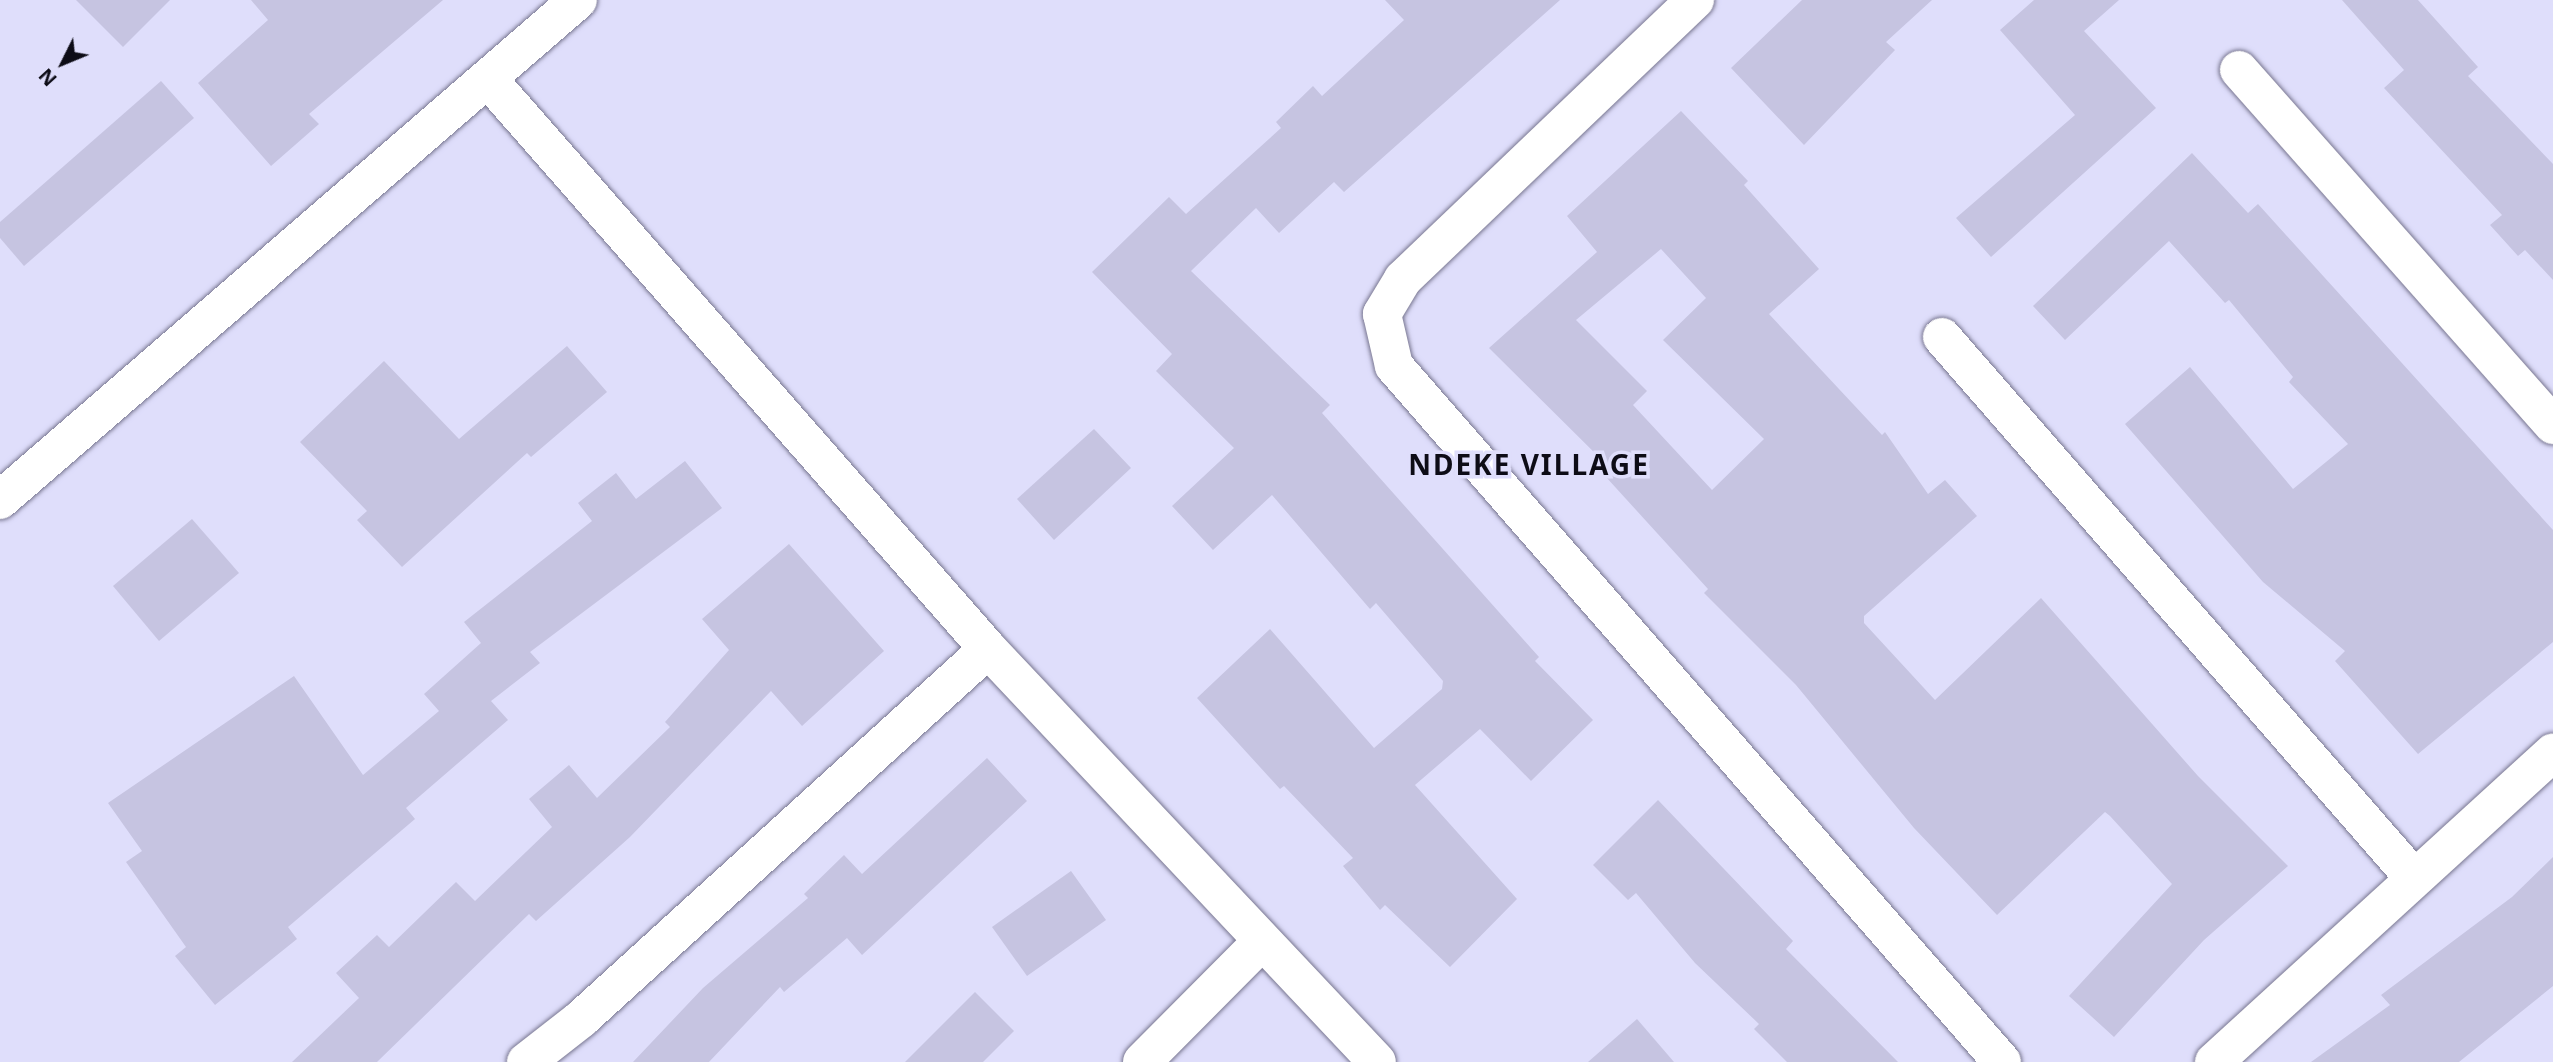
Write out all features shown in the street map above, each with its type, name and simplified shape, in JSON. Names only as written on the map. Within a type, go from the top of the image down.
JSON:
[{"type":"street","points":[[0,500],[578,0]]},
{"type":"street","points":[[1695,0],[1403,279],[1382,314],[1394,366],[2003,1062]]},
{"type":"street","points":[[2239,70],[2553,425]]},
{"type":"street","points":[[488,79],[988,649],[1261,942],[1377,1062]]},
{"type":"street","points":[[1942,337],[2413,877]]},
{"type":"street","points":[[526,1062],[581,1018],[988,649]]},
{"type":"street","points":[[2214,1062],[2413,877],[2553,752]]},
{"type":"street","points":[[1142,1062],[1261,942]]},
{"type":"building","points":[[76,0],[170,0],[123,47]]},
{"type":"building","points":[[251,0],[443,0],[309,114],[319,124],[271,166],[198,83],[268,20]]},
{"type":"building","points":[[1385,0],[1560,0],[1344,192],[1334,182],[1279,233],[1256,208],[1191,271],[1330,405],[1322,413],[1539,657],[1535,661],[1593,720],[1531,781],[1480,729],[1415,785],[1517,899],[1450,967],[1385,905],[1380,910],[1343,866],[1353,858],[1284,786],[1280,789],[1197,698],[1270,629],[1374,748],[1442,689],[1443,681],[1376,603],[1370,609],[1272,495],[1213,550],[1172,506],[1234,448],[1156,371],[1172,354],[1092,272],[1169,197],[1186,214],[1281,128],[1276,122],[1313,86],[1322,96],[1404,20]]},
{"type":"building","points":[[1802,0],[1932,0],[1886,42],[1895,50],[1804,145],[1731,68]]},
{"type":"building","points":[[2034,0],[2119,0],[2084,31],[2156,108],[1991,257],[1956,218],[2075,115],[2000,30]]},
{"type":"building","points":[[2342,0],[2418,0],[2478,67],[2468,76],[2553,164],[2553,280],[2525,250],[2518,256],[2490,225],[2502,215],[2384,88],[2404,70]]},
{"type":"building","points":[[161,81],[194,118],[24,266],[0,238],[0,222]]},
{"type":"building","points":[[1681,111],[1748,181],[1744,185],[1819,269],[1769,314],[1882,435],[1885,432],[1928,494],[1945,480],[1977,516],[1864,616],[1864,623],[1935,700],[2041,598],[2198,776],[2288,866],[2204,940],[2114,1037],[2069,996],[2172,884],[2105,812],[1997,915],[1914,828],[1796,685],[1704,593],[1708,589],[1606,477],[1613,471],[1489,348],[1597,252],[1567,216]],"holes":[[[1661,249],[1706,298],[1663,340],[1764,439],[1712,490],[1633,405],[1647,391],[1576,320]]]},
{"type":"building","points":[[2192,153],[2248,213],[2258,204],[2553,530],[2553,642],[2418,754],[2335,661],[2345,651],[2263,582],[2125,424],[2190,367],[2293,489],[2348,444],[2289,382],[2293,377],[2229,300],[2225,303],[2169,241],[2065,340],[2033,306]]},
{"type":"building","points":[[567,346],[607,392],[531,457],[527,453],[402,567],[357,520],[367,511],[300,442],[384,361],[459,439]]},
{"type":"building","points":[[1094,429],[1131,468],[1054,540],[1017,499]]},
{"type":"building","points":[[685,461],[722,508],[530,652],[540,663],[491,701],[508,720],[406,808],[415,819],[288,927],[297,939],[215,1005],[175,956],[186,947],[126,862],[142,851],[108,803],[294,676],[363,775],[439,711],[424,694],[481,643],[464,622],[592,521],[578,503],[616,473],[636,499]]},
{"type":"building","points":[[192,519],[239,573],[159,641],[113,586]]},
{"type":"building","points":[[789,544],[884,651],[802,726],[771,691],[630,837],[536,921],[529,914],[377,1062],[292,1062],[359,998],[336,973],[377,935],[389,947],[456,882],[475,901],[552,827],[529,799],[569,765],[597,798],[670,727],[665,722],[729,650],[702,619]]},
{"type":"building","points":[[987,758],[1027,801],[862,955],[847,938],[784,992],[780,987],[709,1062],[633,1062],[703,988],[808,898],[804,894],[844,855],[862,874]]},
{"type":"building","points":[[1658,800],[1793,941],[1786,949],[1898,1062],[1787,1062],[1754,1029],[1759,1024],[1695,963],[1636,893],[1628,900],[1593,865]]},
{"type":"building","points":[[2553,857],[2553,986],[2459,1062],[2311,1062],[2390,1005],[2381,995],[2512,897]]},
{"type":"building","points":[[1071,871],[1106,920],[1027,976],[992,927]]},
{"type":"building","points":[[975,992],[1014,1031],[983,1062],[905,1062]]},
{"type":"building","points":[[1637,1019],[1674,1062],[1588,1062]]},
{"type":"district","name":"NDEKE VILLAGE","points":[[1529,464]]}]
